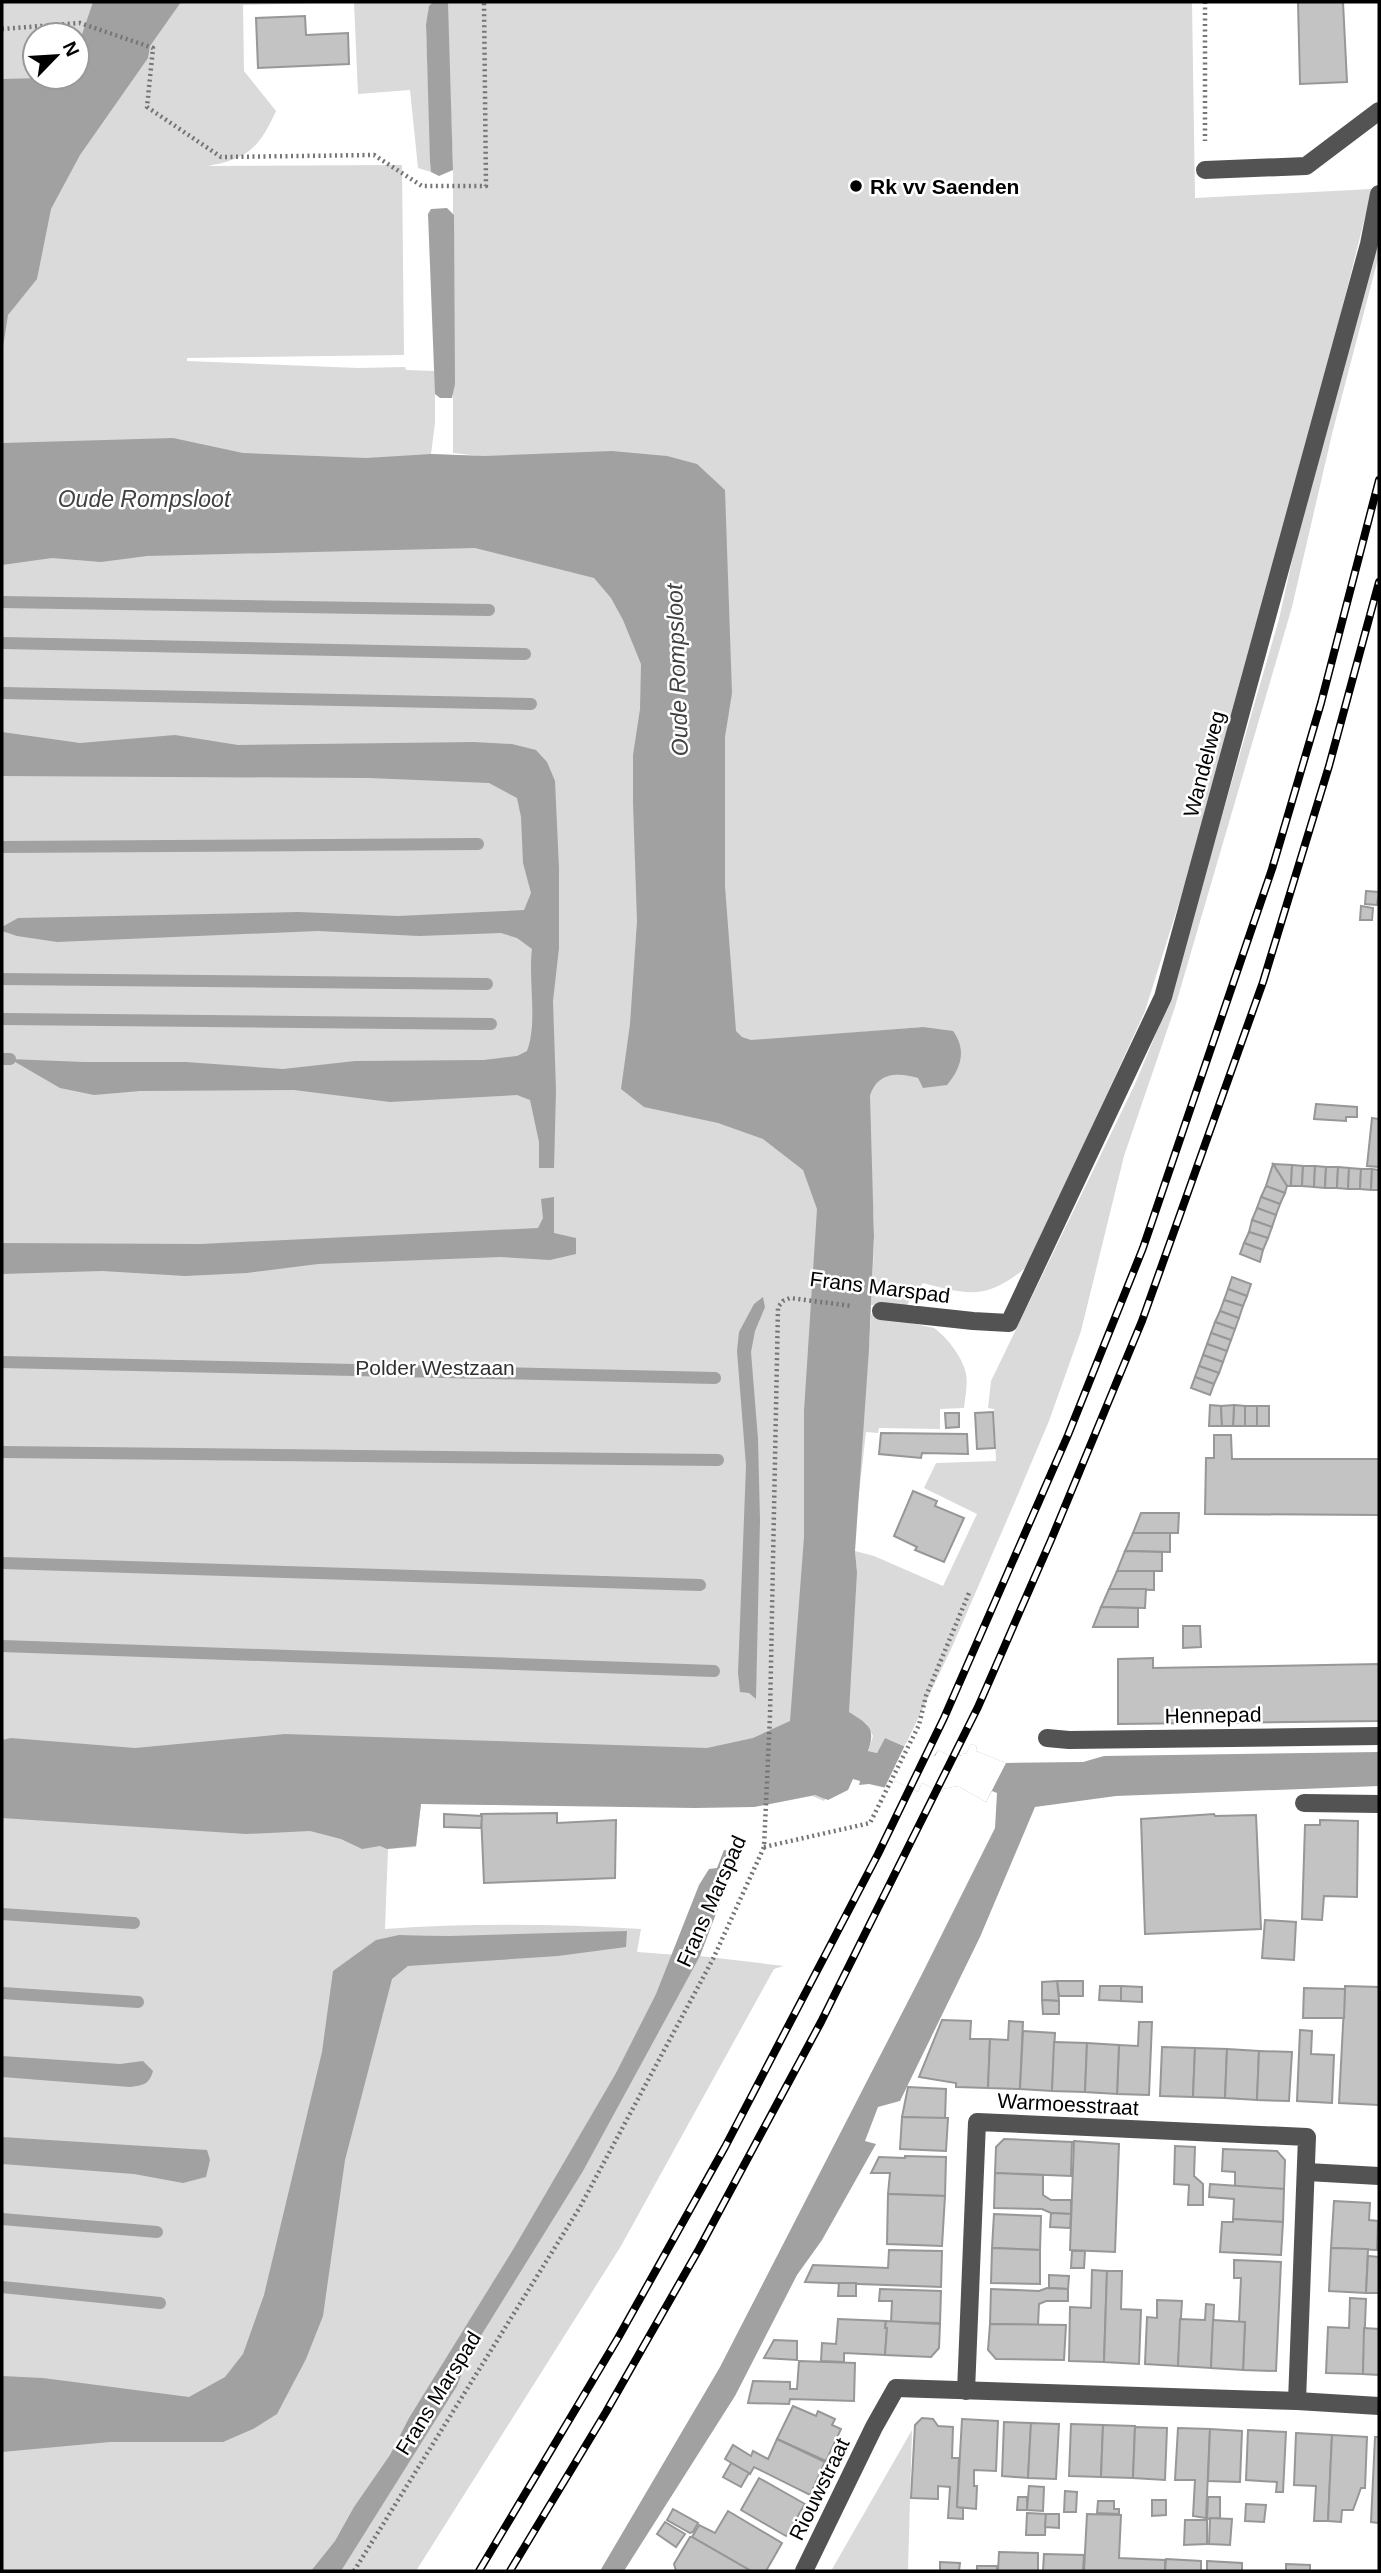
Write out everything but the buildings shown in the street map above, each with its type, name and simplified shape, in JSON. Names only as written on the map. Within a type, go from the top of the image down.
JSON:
[{"type":"street","points":[[1205,170],[1306,166],[1379,111]]},
{"type":"street","name":"Wandelweg","points":[[1009,1323],[1163,998],[1369,244],[1379,194]]},
{"type":"street","name":"Frans Marspad","points":[[881,1311],[1009,1323]]},
{"type":"street","name":"Hennepad","points":[[1047,1738],[1069,1740],[1379,1736]]},
{"type":"street","points":[[1304,1803],[1379,1804]]},
{"type":"street","name":"Warmoesstraat","points":[[966,2391],[977,2122],[1307,2137],[1297,2401]]},
{"type":"street","points":[[1307,2172],[1379,2176]]},
{"type":"street","name":"Riouwstraat","points":[[804,2571],[874,2427],[896,2388],[966,2391]]},
{"type":"street","points":[[966,2391],[1379,2406]]},
{"type":"path","points":[[2,29],[80,23],[153,48],[147,107],[221,157],[374,155],[422,186],[486,186],[484,2]]},
{"type":"path","points":[[1205,2],[1205,170]]},
{"type":"path","name":"Frans Marspad","points":[[354,2571],[580,2207],[713,1959],[764,1847],[770,1714],[778,1307],[790,1298],[881,1311]]},
{"type":"path","points":[[764,1847],[870,1823],[919,1725],[926,1696],[969,1593]]},
{"type":"green space","name":"Polder Westzaan","points":[[2,2],[354,2],[243,5],[244,71],[276,111],[264,134],[251,150],[233,160],[208,166],[402,165],[404,355],[187,358],[187,361],[358,368],[405,367],[406,370],[435,371],[435,423],[431,454],[480,456],[453,453],[453,170],[447,2],[1192,2],[1195,198],[1372,189],[1303,465],[1222,766],[1145,1011],[1028,1266],[1001,1284],[978,1292],[923,1283],[906,1306],[871,1305],[874,1216],[868,1132],[870,1096],[878,1080],[888,1075],[918,1078],[923,1027],[774,1039],[869,1346],[871,1314],[934,1328],[954,1348],[966,1374],[964,1408],[940,1409],[940,1429],[879,1428],[878,1433],[866,1432],[850,1572],[857,1572],[855,1551],[874,1556],[943,1586],[977,1514],[924,1488],[936,1463],[996,1461],[994,1409],[988,1408],[991,1381],[1135,1084],[1165,1012],[1279,619],[1311,476],[1379,220],[1379,255],[1332,434],[1292,607],[1175,1007],[1124,1156],[1081,1331],[1049,1421],[952,1647],[905,1746],[885,1738],[877,1753],[868,1751],[873,1736],[867,1724],[856,1717],[868,1737],[824,1801],[812,1796],[754,1807],[421,1804],[416,1847],[388,1849],[385,1929],[513,1925],[641,1929],[637,1952],[678,1955],[694,1966],[700,1956],[784,1966],[774,1969],[621,2246],[416,2571],[2,2571]],"holes":[[[399,1935],[450,1936],[475,1953]]]},
{"type":"green space","points":[[354,2],[433,2],[429,7],[426,24],[431,172],[418,168],[410,90],[358,94]]},
{"type":"green space","points":[[912,2430],[908,2571],[831,2571]]},
{"type":"water","points":[[93,2],[181,2],[150,46],[148,58],[80,155],[51,209],[37,279],[8,315],[2,353],[2,79],[21,78],[21,91],[91,91],[91,21],[87,21]]},
{"type":"water","points":[[433,2],[448,3],[453,170],[439,176],[431,172],[430,161],[426,24],[429,6]]},
{"type":"water","points":[[447,208],[454,215],[455,384],[452,398],[440,398],[435,394],[428,214],[431,209]]},
{"type":"water","name":"Oude Rompsloot","points":[[173,438],[243,453],[366,458],[431,454],[485,456],[612,451],[667,456],[697,464],[725,490],[732,693],[725,737],[725,886],[736,1031],[751,1040],[923,1027],[953,1031],[961,1052],[959,1065],[947,1085],[923,1088],[918,1078],[889,1076],[878,1082],[870,1096],[874,1236],[855,1551],[857,1572],[849,1712],[869,1727],[871,1737],[868,1751],[877,1753],[885,1738],[925,1755],[927,1752],[934,1756],[938,1750],[952,1757],[955,1752],[962,1756],[971,1744],[977,1746],[976,1751],[1006,1763],[1083,1762],[1104,1756],[1379,1752],[1379,1786],[1116,1796],[1035,1807],[980,1937],[900,2101],[878,2107],[865,2141],[876,2144],[822,2240],[797,2275],[735,2396],[624,2571],[600,2571],[720,2367],[920,1978],[995,1828],[997,1793],[992,1791],[986,1802],[958,1786],[943,1789],[942,1792],[922,1783],[918,1792],[895,1781],[891,1789],[869,1784],[859,1785],[860,1781],[853,1779],[848,1790],[828,1800],[815,1795],[754,1807],[421,1804],[416,1846],[387,1849],[380,1846],[362,1849],[341,1839],[310,1831],[246,1834],[2,1818],[2,1740],[11,1738],[135,1748],[285,1734],[707,1748],[753,1738],[790,1721],[804,1537],[804,1411],[817,1209],[803,1170],[763,1139],[718,1123],[644,1107],[621,1089],[630,1024],[637,921],[633,755],[640,709],[641,664],[623,620],[611,598],[594,578],[475,548],[147,556],[101,562],[52,558],[2,565],[2,439],[3,443]]},
{"type":"water","points":[[2,732],[80,743],[175,735],[238,745],[474,742],[512,744],[536,750],[547,762],[555,781],[559,868],[559,948],[553,1001],[556,1090],[554,1168],[539,1168],[539,1142],[530,1100],[517,1095],[390,1102],[294,1090],[140,1091],[94,1095],[60,1088],[10,1059],[186,1062],[283,1069],[355,1061],[484,1060],[517,1056],[527,1051],[532,1027],[532,949],[517,938],[501,933],[419,936],[318,931],[57,942],[2,931],[2,927],[18,918],[298,912],[398,916],[524,910],[531,893],[523,863],[521,817],[517,798],[489,783],[369,778],[2,776]]},
{"type":"water","points":[[554,1197],[554,1233],[576,1238],[576,1254],[550,1260],[501,1257],[318,1264],[247,1273],[185,1276],[102,1271],[2,1274],[2,1243],[200,1244],[538,1228],[543,1218],[541,1199]]},
{"type":"water","points":[[763,1297],[765,1307],[755,1331],[751,1352],[758,1439],[760,1520],[756,1699],[749,1693],[740,1692],[738,1673],[746,1466],[737,1351],[739,1332],[754,1304]]},
{"type":"water","points":[[724,1850],[739,1853],[700,1956],[583,2171],[469,2355],[457,2386],[341,2571],[311,2571],[335,2541],[354,2507],[390,2455],[409,2418],[514,2248],[616,2073],[656,1994],[699,1885],[709,1869],[717,1868]]},
{"type":"water","points":[[627,1931],[626,1947],[558,1956],[408,1966],[392,1979],[345,2160],[323,2316],[306,2359],[277,2414],[253,2429],[223,2442],[110,2442],[2,2452],[2,2376],[43,2378],[189,2397],[225,2377],[243,2354],[264,2295],[322,2052],[333,1971],[376,1940],[399,1935]]},
{"type":"water","points":[[2,2056],[120,2064],[143,2061],[153,2071],[145,2084],[130,2087],[2,2077]]},
{"type":"water","points":[[2,2137],[207,2150],[210,2160],[206,2177],[183,2183],[134,2174],[2,2164]]},
{"type":"pier","points":[[906,1743],[925,1755],[927,1752],[935,1756],[938,1750],[952,1757],[955,1752],[961,1756],[966,1754],[971,1744],[977,1746],[976,1751],[1006,1763],[986,1802],[958,1786],[943,1789],[942,1792],[922,1783],[918,1792],[895,1781],[890,1793],[883,1791]]},
{"type":"waterway","points":[[2,602],[489,610]]},
{"type":"waterway","points":[[2,643],[525,654]]},
{"type":"waterway","points":[[2,693],[531,704]]},
{"type":"waterway","points":[[2,847],[478,844]]},
{"type":"waterway","points":[[2,979],[487,984]]},
{"type":"waterway","points":[[4,1019],[491,1024]]},
{"type":"waterway","points":[[2,1059],[10,1059]]},
{"type":"waterway","points":[[2,1362],[715,1378]]},
{"type":"waterway","points":[[2,1452],[718,1460]]},
{"type":"waterway","points":[[2,1563],[700,1585]]},
{"type":"waterway","points":[[2,1646],[714,1671]]},
{"type":"waterway","points":[[2,1914],[134,1923]]},
{"type":"waterway","points":[[2,1993],[138,2002]]},
{"type":"waterway","points":[[2,2219],[157,2232]]},
{"type":"waterway","points":[[2,2287],[160,2303]]},
{"type":"railway","points":[[479,2571],[618,2338],[725,2147],[878,1854],[944,1718],[1068,1435],[1143,1248],[1272,869],[1321,703],[1379,480]]},
{"type":"railway","points":[[510,2571],[606,2412],[699,2249],[821,2022],[978,1707],[1051,1540],[1142,1321],[1263,982],[1329,766],[1379,582]]},
{"type":"place","name":"Rk vv Saenden","points":[[856,186]]}]
